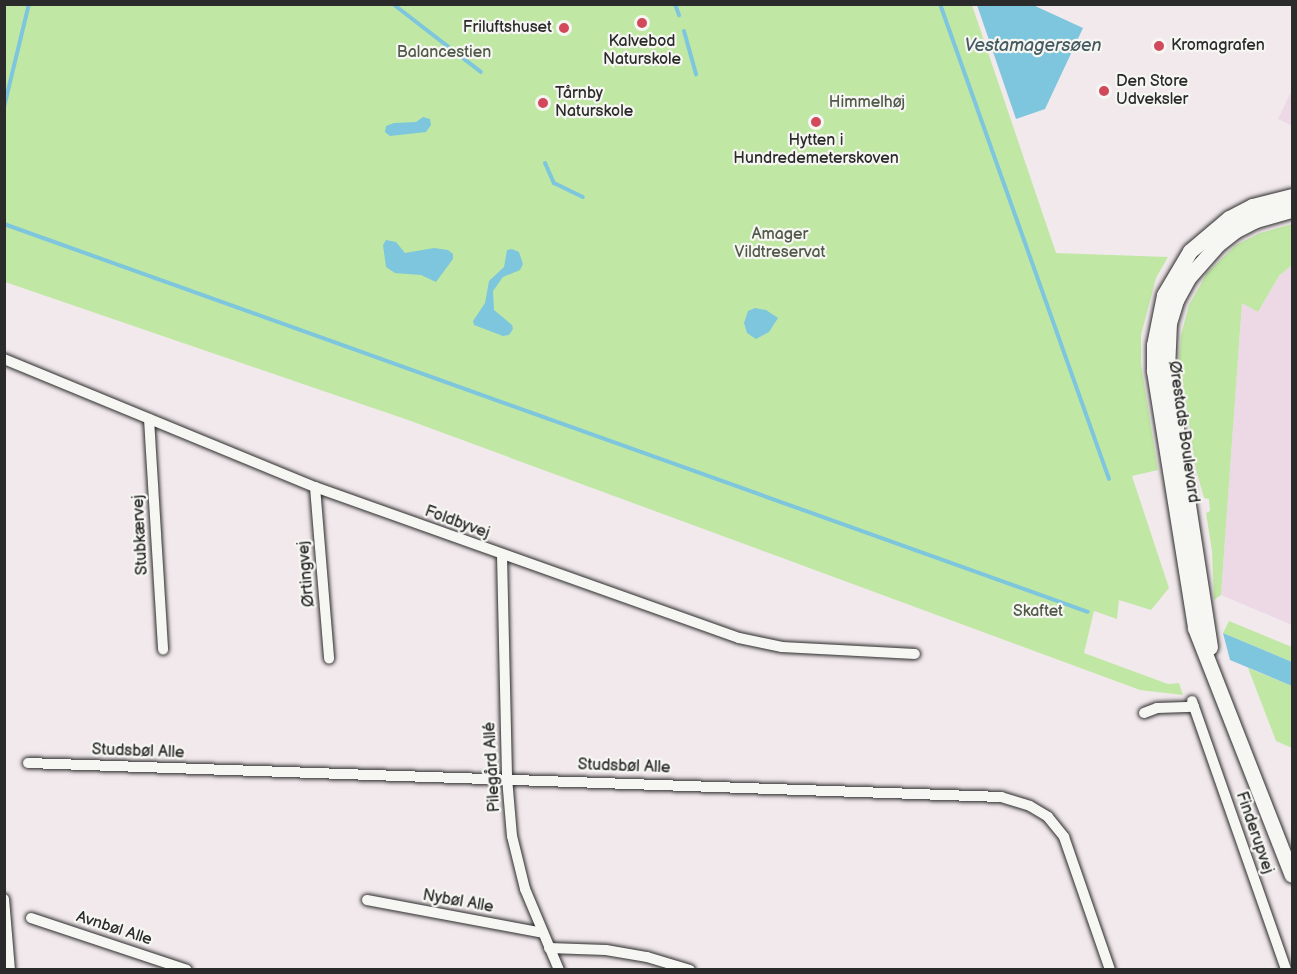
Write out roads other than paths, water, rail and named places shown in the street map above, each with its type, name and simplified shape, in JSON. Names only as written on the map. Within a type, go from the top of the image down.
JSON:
[{"type":"street","name":"Ørestads Boulevard","points":[[1196,603],[1155,370],[1157,320],[1164,295],[1176,272],[1208,233],[1252,206],[1293,196]]},
{"type":"street","name":"Ørestads Boulevard","points":[[1196,603],[1167,370],[1169,323],[1176,300],[1188,278],[1218,244],[1236,230],[1256,220],[1293,210]]},
{"type":"street","name":"Foldbyvej","points":[[4,359],[315,487],[739,638],[782,647],[915,654]]},
{"type":"street","name":"Stubkærvej","points":[[149,419],[163,650]]},
{"type":"street","name":"Ørtingvej","points":[[315,487],[329,658]]},
{"type":"street","name":"Pilegård Allé","points":[[502,555],[507,778],[512,836],[525,889],[559,969]]},
{"type":"street","points":[[1196,603],[1196,628],[1293,875]]},
{"type":"street","name":"Finderupvej","points":[[1144,713],[1156,708],[1193,704],[1286,969]]},
{"type":"street","name":"Studsbøl Alle","points":[[28,763],[1001,797],[1030,806],[1048,817],[1064,837],[1110,969]]},
{"type":"street","points":[[4,899],[10,969]]},
{"type":"street","name":"Nybøl Alle","points":[[367,900],[543,933]]},
{"type":"street","name":"Avnbøl Alle","points":[[31,918],[187,969]]},
{"type":"street","points":[[549,948],[606,950],[647,957],[690,969]]},
{"type":"water","name":"Vestamagersøen","points":[[977,5],[1033,5],[1083,28],[1045,109],[1016,119]]},
{"type":"water","points":[[423,117],[430,119],[431,125],[426,132],[390,136],[385,132],[386,126],[394,123],[416,122]]},
{"type":"water","points":[[386,240],[396,242],[405,253],[434,248],[448,250],[453,254],[453,259],[436,282],[421,275],[395,273],[386,267],[383,245]]},
{"type":"water","points":[[512,249],[519,252],[523,264],[520,270],[503,277],[493,291],[494,310],[512,325],[513,329],[509,335],[503,336],[474,325],[473,321],[485,303],[489,281],[504,267],[507,250]]},
{"type":"water","points":[[755,308],[766,310],[778,318],[769,332],[756,339],[747,333],[744,323],[748,311]]},
{"type":"water","points":[[1223,633],[1292,662],[1292,686],[1230,660]]},
{"type":"waterway","points":[[4,107],[29,4]]},
{"type":"waterway","points":[[393,4],[481,72]]},
{"type":"waterway","points":[[675,4],[679,15]]},
{"type":"waterway","points":[[940,4],[1109,479]]},
{"type":"waterway","points":[[684,31],[696,74]]},
{"type":"waterway","points":[[545,163],[554,183],[583,197]]},
{"type":"waterway","points":[[4,224],[1088,612]]},
{"type":"place","name":"Kalvebod Naturskole","points":[[642,23]]},
{"type":"place","name":"Friluftshuset","points":[[564,28]]},
{"type":"place","name":"Kromagrafen","points":[[1159,46]]},
{"type":"place","name":"Den Store Udveksler","points":[[1104,91]]},
{"type":"place","name":"Tårnby Naturskole","points":[[543,103]]},
{"type":"place","name":"Hytten i Hundredemeterskoven","points":[[816,122]]},
{"type":"park label","name":"Balancestien","points":[[444,53]]},
{"type":"park label","name":"Himmelhøj","points":[[867,103]]},
{"type":"park label","name":"Amager Vildtreservat","points":[[780,244]]},
{"type":"park label","name":"Skaftet","points":[[1038,612]]}]
